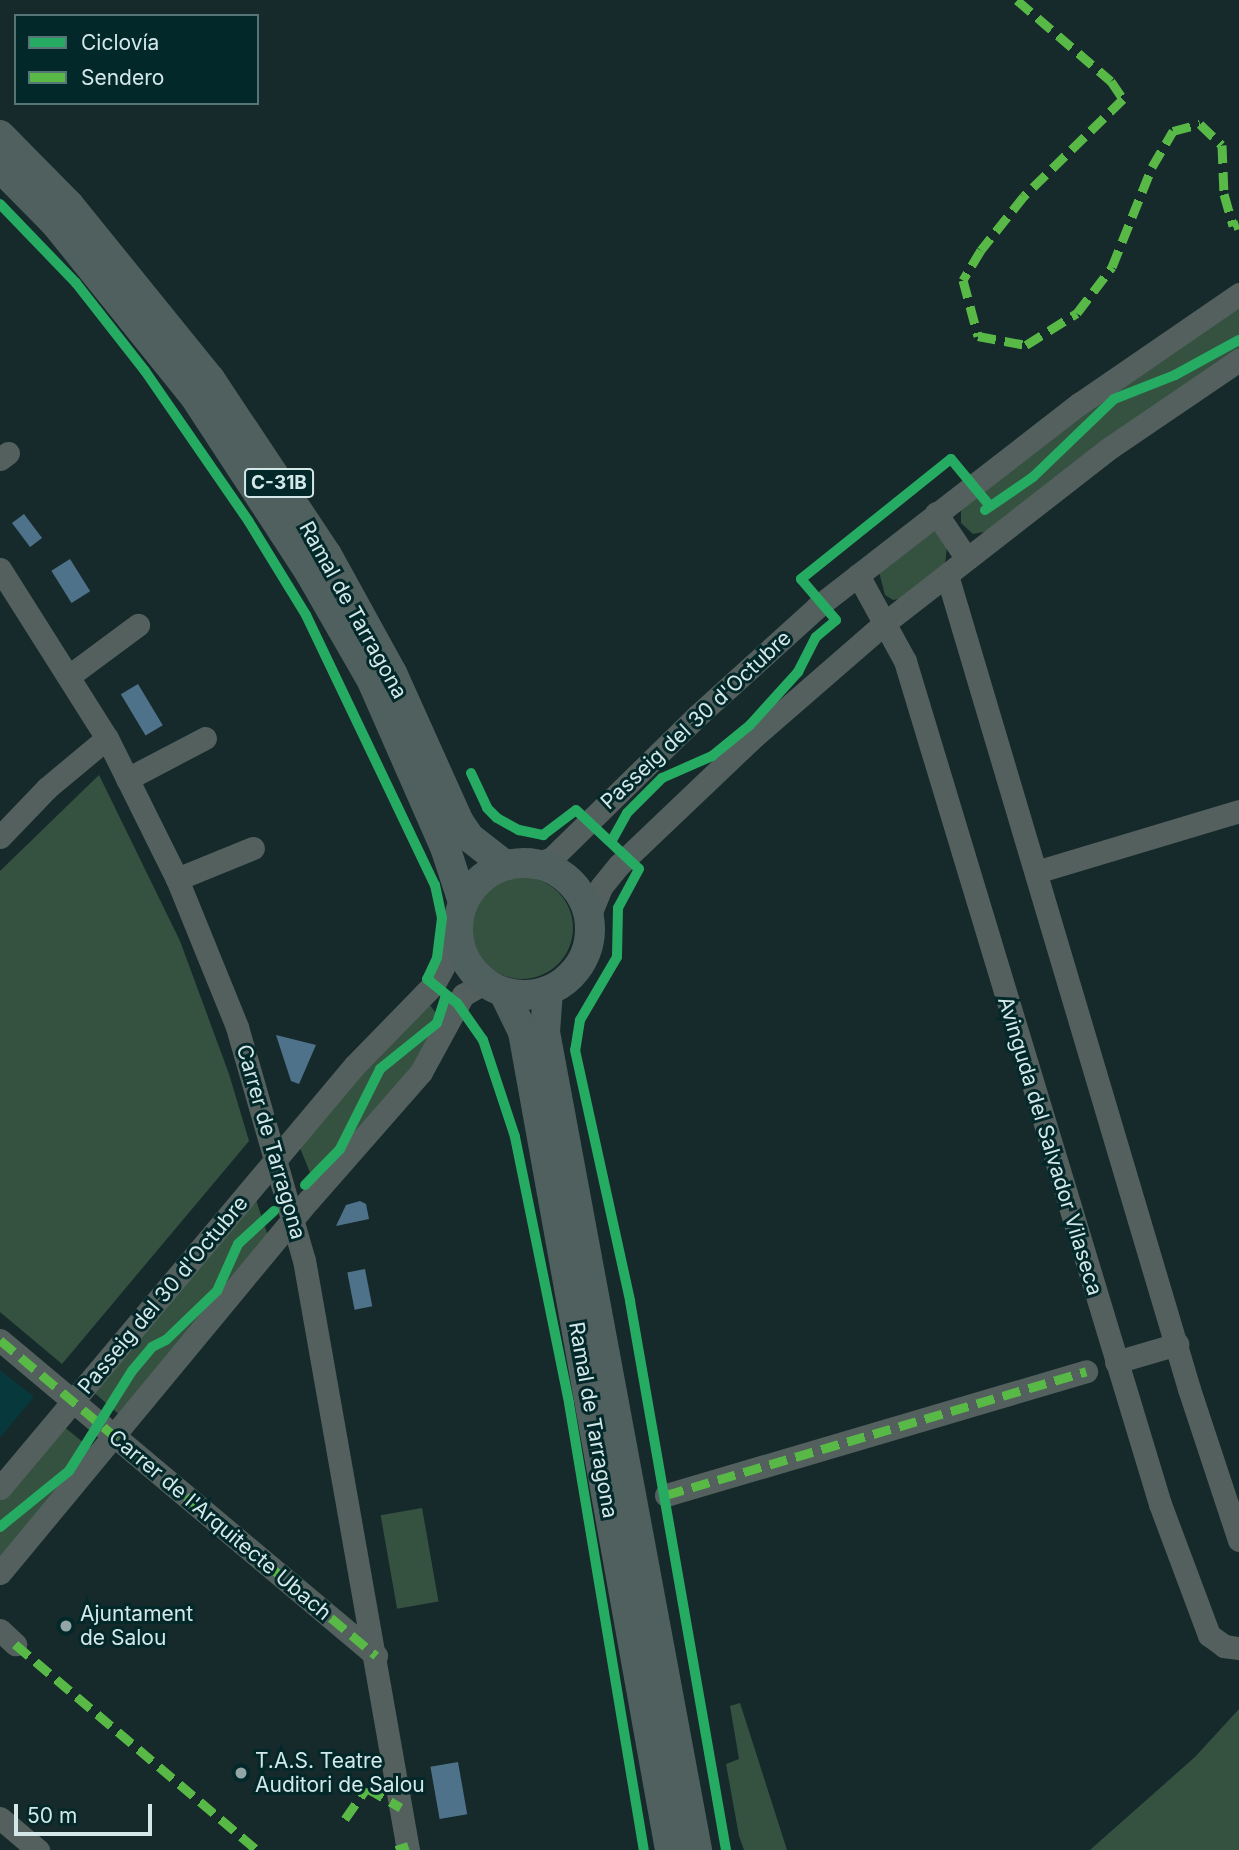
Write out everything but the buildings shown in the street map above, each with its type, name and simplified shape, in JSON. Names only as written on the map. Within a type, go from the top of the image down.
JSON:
[{"type":"main road","name":"Ramal de Tarragona","points":[[0,135],[69,205],[210,379],[327,555],[392,673],[459,822],[469,836],[505,865]]},
{"type":"main road","name":"Ramal de Tarragona","points":[[0,167],[56,224],[195,397],[310,573],[372,681],[445,847],[463,902]]},
{"type":"main road","points":[[458,940],[467,964],[494,988],[548,991],[577,969],[586,953],[589,917],[571,882],[535,864],[505,865],[480,879],[463,902]]},
{"type":"main road","name":"C-31B","points":[[458,940],[463,902]]},
{"type":"main road","name":"Ramal de Tarragona","points":[[494,988],[523,1032],[670,1850]]},
{"type":"main road","name":"Ramal de Tarragona","points":[[548,991],[545,1032],[697,1850]]},
{"type":"main road","points":[[648,1731],[647,1775],[655,1850]]},
{"type":"street","name":"Passeig del 30 d'Octubre","points":[[535,864],[551,858],[696,716],[858,575],[1140,360],[1239,293]]},
{"type":"street","points":[[589,917],[601,887],[619,865],[749,741],[886,622],[1111,447],[1239,360]]},
{"type":"street","points":[[936,513],[967,559]]},
{"type":"street","name":"Carrer de Tarragona","points":[[0,569],[107,738],[177,879],[237,1027],[278,1158],[294,1220],[376,1656],[408,1850]]},
{"type":"street","points":[[858,575],[886,622]]},
{"type":"street","points":[[947,575],[1177,1344],[1239,1540]]},
{"type":"street","name":"Avinguda del Salvador Vilaseca","points":[[886,622],[905,660],[1160,1504],[1209,1635],[1224,1646],[1239,1648]]},
{"type":"street","points":[[69,676],[138,625]]},
{"type":"street","points":[[0,837],[47,788],[107,738]]},
{"type":"street","points":[[127,779],[205,738]]},
{"type":"street","points":[[1036,872],[1239,811]]},
{"type":"street","points":[[177,879],[253,848]]},
{"type":"street","name":"Passeig del 30 d'Octubre","points":[[0,1488],[355,1065],[434,985],[458,940]]},
{"type":"street","points":[[0,1573],[421,1072],[441,1040],[454,1005],[494,988]]},
{"type":"street","name":"Carrer de l'Arquitecte Ubach","points":[[0,1340],[376,1656]]},
{"type":"street","points":[[1116,1362],[1177,1344]]},
{"type":"street","points":[[666,1494],[1086,1371]]},
{"type":"street","points":[[0,1818],[38,1850]]},
{"type":"shaded area","points":[[24,514],[42,538],[30,547],[12,523]]},
{"type":"shaded area","points":[[70,559],[90,591],[71,603],[51,571]]},
{"type":"shaded area","points":[[138,684],[163,725],[146,735],[121,694]]},
{"type":"shaded area","points":[[276,1035],[316,1045],[299,1084],[291,1081]]},
{"type":"shaded area","points":[[360,1201],[366,1204],[369,1219],[336,1226],[346,1205]]},
{"type":"shaded area","points":[[365,1269],[372,1306],[355,1310],[347,1272]]},
{"type":"shaded area","points":[[0,1370],[34,1397],[0,1438]]},
{"type":"shaded area","points":[[458,1762],[467,1814],[440,1819],[430,1767]]},
{"type":"green space","points":[[1239,300],[1239,352],[989,531],[973,534],[961,523],[961,503]]},
{"type":"green space","points":[[936,529],[947,546],[945,565],[904,598],[893,600],[885,595],[878,568]]},
{"type":"green space","points":[[99,775],[180,941],[229,1074],[249,1141],[62,1364],[0,1312],[0,871]]},
{"type":"green space","points":[[522,877],[541,881],[558,892],[569,909],[573,928],[569,947],[558,964],[541,975],[522,979],[503,975],[486,964],[475,947],[471,928],[475,909],[486,892],[503,881]]},
{"type":"green space","points":[[427,1001],[441,1020],[436,1037],[315,1185],[298,1143]]},
{"type":"green space","points":[[254,1194],[269,1239],[122,1417],[90,1389]]},
{"type":"green space","points":[[63,1426],[95,1452],[0,1565],[0,1500]]},
{"type":"green space","points":[[422,1508],[438,1602],[397,1609],[381,1515]]},
{"type":"green space","points":[[740,1703],[787,1850],[744,1850],[739,1836],[726,1764],[739,1759],[730,1706]]},
{"type":"green space","points":[[1239,1709],[1239,1850],[1090,1850],[1195,1757]]},
{"type":"marked path","points":[[1017,0],[1111,81],[1123,99],[1024,196],[981,250],[963,280],[978,336],[1026,345],[1077,313],[1112,267],[1152,167],[1173,131],[1200,124],[1222,145],[1224,194],[1233,226],[1239,224]]},
{"type":"marked path","points":[[0,1340],[376,1656]]},
{"type":"marked path","points":[[666,1495],[1086,1371]]},
{"type":"marked path","points":[[15,1644],[257,1850]]},
{"type":"marked path","points":[[345,1819],[367,1788],[401,1808]]},
{"type":"marked path","points":[[396,1850],[408,1846]]},
{"type":"cycle path","points":[[0,204],[76,283],[145,371],[249,522],[306,615],[435,885],[442,918],[437,958],[427,979],[457,1003],[483,1040],[515,1137],[569,1403],[644,1850]]},
{"type":"cycle path","points":[[985,510],[1033,477],[1114,399],[1175,375],[1239,340]]},
{"type":"cycle path","points":[[611,842],[627,813],[662,778],[712,756],[750,725],[798,672],[816,637],[836,620],[801,579],[951,459],[990,506]]},
{"type":"cycle path","points":[[471,773],[487,808],[497,818],[519,830],[543,835],[576,810],[639,869],[618,908],[617,957],[580,1020],[575,1050],[630,1301],[726,1850]]},
{"type":"cycle path","points":[[305,1185],[340,1149],[380,1069],[437,1023],[446,995]]},
{"type":"cycle path","points":[[0,1527],[69,1471],[132,1371],[152,1347],[166,1340],[217,1291],[238,1244],[274,1211]]},
{"type":"place","name":"Ajuntament de Salou","points":[[66,1626]]},
{"type":"place","name":"T.A.S. Teatre Auditori de Salou","points":[[241,1773]]}]
